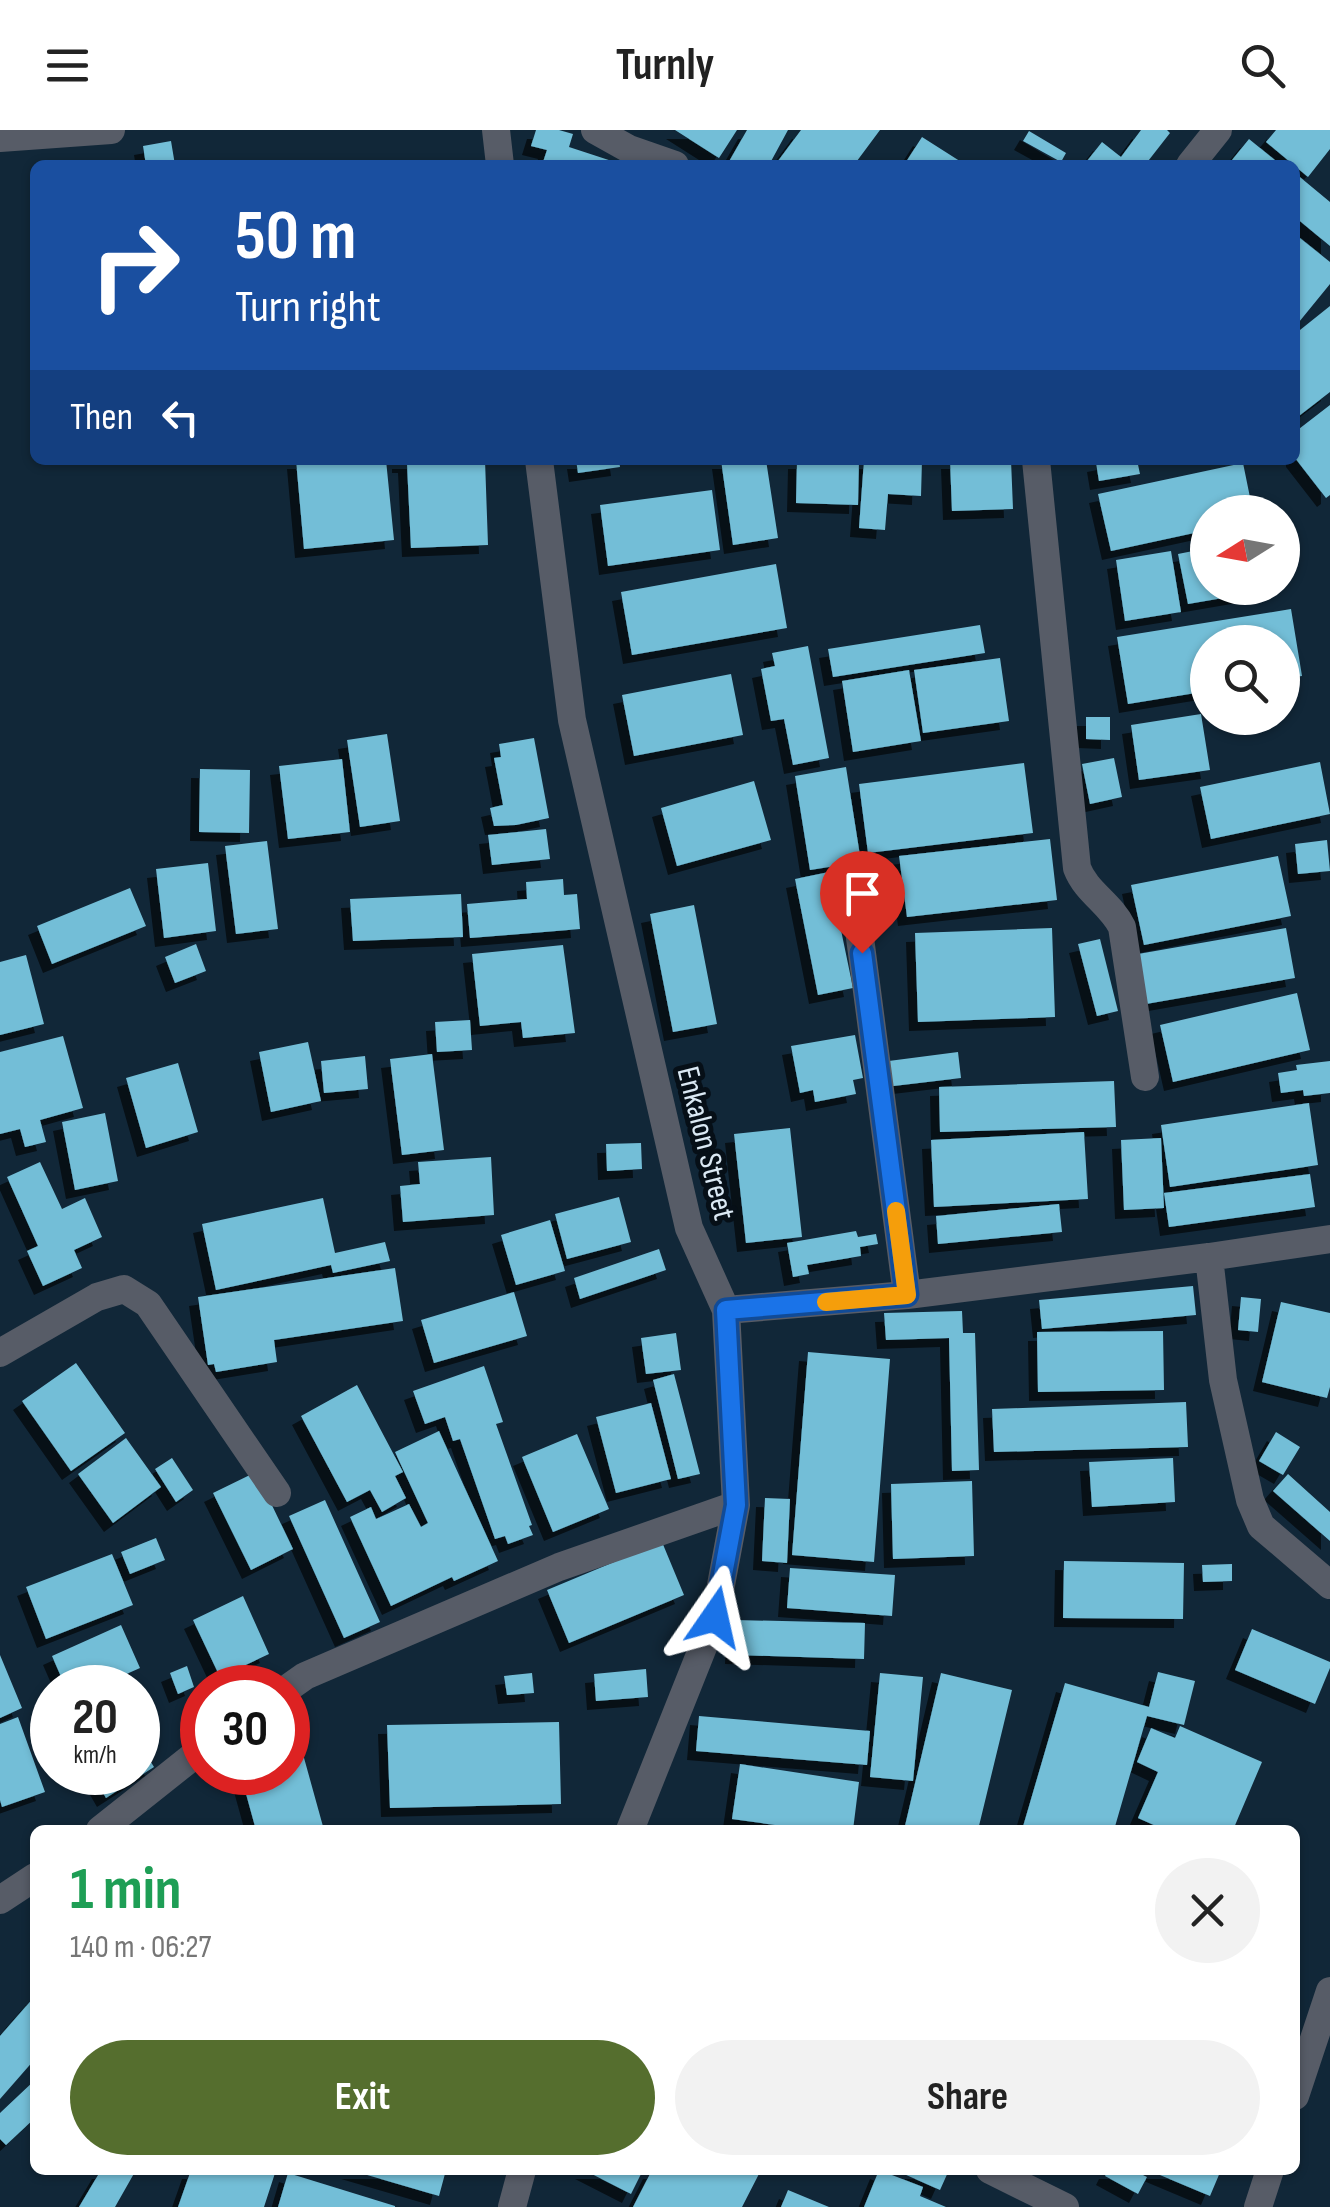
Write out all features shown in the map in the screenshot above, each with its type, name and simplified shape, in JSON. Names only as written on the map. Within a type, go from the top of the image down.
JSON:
[{"type":"street","points":[[0,138],[112,130]]},
{"type":"street","points":[[496,130],[499,160]]},
{"type":"street","points":[[595,130],[661,160]]},
{"type":"street","points":[[1194,160],[1218,130]]},
{"type":"street","name":"Enkalon Street","points":[[540,465],[572,720],[689,1228],[726,1310],[736,1505],[715,1617],[632,1825]]},
{"type":"street","points":[[1037,465],[1077,868],[1122,927],[1144,1078]]},
{"type":"street","points":[[857,915],[907,1295]]},
{"type":"street","points":[[726,1310],[907,1295],[1330,1239]]},
{"type":"street","points":[[1209,1257],[1223,1380],[1250,1500],[1261,1526],[1330,1585]]},
{"type":"street","points":[[0,1353],[97,1297],[124,1289],[148,1304],[277,1494]]},
{"type":"street","points":[[310,1674],[559,1567],[736,1505]]},
{"type":"street","points":[[106,1825],[180,1766]]},
{"type":"street","points":[[0,1900],[30,1880]]},
{"type":"street","points":[[1300,2081],[1330,1991]]},
{"type":"street","points":[[512,2207],[521,2175]]},
{"type":"street","points":[[1000,2175],[1065,2207]]},
{"type":"street","points":[[1258,2207],[1268,2175]]},
{"type":"building","points":[[536,130],[559,130],[573,134],[569,147],[609,160],[544,160],[547,150],[531,146]]},
{"type":"building","points":[[675,130],[737,130],[719,158]]},
{"type":"building","points":[[747,130],[788,130],[772,160],[730,160]]},
{"type":"building","points":[[801,130],[880,130],[858,160],[779,160]]},
{"type":"building","points":[[1141,130],[1170,133],[1149,160],[1088,160],[1102,142],[1121,157]]},
{"type":"building","points":[[1276,130],[1330,130],[1330,149],[1308,177],[1300,170],[1300,160],[1288,160],[1266,142]]},
{"type":"building","points":[[1029,131],[1066,153],[1057,160],[1023,141]]},
{"type":"building","points":[[922,137],[958,160],[907,160]]},
{"type":"building","points":[[1249,139],[1275,160],[1232,160]]},
{"type":"building","points":[[171,141],[174,160],[145,160],[143,146]]},
{"type":"building","points":[[1300,177],[1330,202],[1330,246],[1300,221]]},
{"type":"building","points":[[1300,238],[1330,262],[1330,284],[1300,321]]},
{"type":"building","points":[[1330,306],[1330,392],[1300,415],[1300,330]]},
{"type":"building","points":[[1330,405],[1330,495],[1326,498],[1300,464],[1300,428]]},
{"type":"building","points":[[296,465],[386,465],[394,540],[304,549]]},
{"type":"building","points":[[407,465],[485,465],[488,545],[411,548]]},
{"type":"building","points":[[577,465],[620,465],[620,467],[578,473]]},
{"type":"building","points":[[722,465],[767,465],[778,538],[733,545]]},
{"type":"building","points":[[797,465],[859,465],[858,505],[796,503]]},
{"type":"building","points":[[864,465],[922,465],[921,496],[888,494],[885,530],[859,528]]},
{"type":"building","points":[[950,465],[1011,465],[1013,509],[952,511]]},
{"type":"building","points":[[1096,465],[1138,465],[1140,474],[1099,481]]},
{"type":"building","points":[[1243,465],[1250,495],[1190,495],[1190,534],[1111,551],[1098,494]]},
{"type":"building","points":[[712,490],[720,550],[608,566],[600,505]]},
{"type":"building","points":[[1171,551],[1181,612],[1125,621],[1116,560]]},
{"type":"building","points":[[1190,552],[1190,604],[1188,604],[1178,554]]},
{"type":"building","points":[[776,564],[787,628],[632,655],[621,592]]},
{"type":"building","points":[[1291,609],[1294,625],[1192,625]]},
{"type":"building","points":[[980,625],[985,653],[833,677],[828,649]]},
{"type":"building","points":[[1190,625],[1190,694],[1128,704],[1117,637]]},
{"type":"building","points":[[808,646],[829,758],[793,765],[784,719],[771,721],[761,669],[775,666],[772,653]]},
{"type":"building","points":[[1000,658],[1009,721],[923,733],[914,670]]},
{"type":"building","points":[[909,670],[921,741],[853,752],[842,681]]},
{"type":"building","points":[[731,674],[743,735],[634,756],[622,695]]},
{"type":"building","points":[[1190,716],[1190,735],[1204,735],[1210,770],[1139,780],[1131,725]]},
{"type":"building","points":[[1086,717],[1110,717],[1110,740],[1086,739]]},
{"type":"building","points":[[387,734],[400,821],[360,827],[347,740]]},
{"type":"building","points":[[534,738],[549,818],[494,826],[490,808],[503,805],[494,758],[501,757],[499,744]]},
{"type":"building","points":[[1114,758],[1122,797],[1090,804],[1082,764]]},
{"type":"building","points":[[342,759],[350,832],[288,839],[279,766]]},
{"type":"building","points":[[1320,762],[1330,814],[1211,839],[1200,787]]},
{"type":"building","points":[[1024,763],[1033,833],[868,853],[859,784]]},
{"type":"building","points":[[846,767],[861,862],[810,870],[795,776]]},
{"type":"building","points":[[200,769],[250,770],[249,833],[199,832]]},
{"type":"building","points":[[754,781],[771,840],[677,866],[661,808]]},
{"type":"building","points":[[546,829],[550,859],[492,865],[488,835]]},
{"type":"building","points":[[1050,839],[1057,900],[907,917],[899,856]]},
{"type":"building","points":[[1327,840],[1330,871],[1298,874],[1295,844]]},
{"type":"building","points":[[267,841],[278,929],[236,934],[225,846]]},
{"type":"building","points":[[1278,856],[1291,916],[1144,945],[1131,885]]},
{"type":"building","points":[[208,863],[216,931],[164,938],[156,869]]},
{"type":"building","points":[[829,872],[853,988],[818,995],[795,879]]},
{"type":"building","points":[[563,879],[564,895],[577,894],[580,929],[470,938],[467,904],[527,899],[526,882]]},
{"type":"building","points":[[130,888],[146,926],[52,964],[37,926]]},
{"type":"building","points":[[461,894],[463,937],[353,941],[350,899]]},
{"type":"building","points":[[694,905],[717,1024],[673,1032],[650,914]]},
{"type":"building","points":[[1052,928],[1055,1017],[918,1022],[915,933]]},
{"type":"building","points":[[1286,928],[1295,978],[1146,1004],[1138,954]]},
{"type":"building","points":[[1100,939],[1118,1011],[1097,1016],[1078,944]]},
{"type":"building","points":[[196,944],[206,971],[175,983],[165,957]]},
{"type":"building","points":[[563,945],[575,1033],[523,1038],[521,1022],[480,1026],[472,954]]},
{"type":"building","points":[[26,955],[44,1024],[0,1035],[0,962]]},
{"type":"building","points":[[1297,993],[1310,1050],[1173,1082],[1160,1025]]},
{"type":"building","points":[[470,1020],[472,1050],[437,1052],[435,1022]]},
{"type":"building","points":[[855,1035],[863,1078],[853,1080],[856,1094],[815,1102],[813,1090],[800,1093],[791,1046]]},
{"type":"building","points":[[63,1036],[83,1108],[40,1120],[46,1142],[25,1147],[20,1129],[0,1134],[0,1052]]},
{"type":"building","points":[[308,1042],[321,1101],[271,1112],[259,1052]]},
{"type":"building","points":[[958,1052],[961,1078],[885,1087],[881,1062]]},
{"type":"building","points":[[432,1054],[444,1150],[402,1155],[390,1059]]},
{"type":"building","points":[[365,1056],[368,1089],[324,1093],[321,1061]]},
{"type":"building","points":[[1330,1061],[1330,1093],[1281,1093],[1278,1073],[1297,1070],[1296,1065]]},
{"type":"building","points":[[178,1063],[198,1132],[146,1148],[126,1078]]},
{"type":"building","points":[[1114,1081],[1116,1127],[940,1132],[939,1087]]},
{"type":"building","points":[[1309,1103],[1318,1165],[1170,1187],[1161,1125]]},
{"type":"building","points":[[105,1113],[118,1181],[75,1190],[62,1122]]},
{"type":"building","points":[[790,1128],[802,1237],[746,1243],[734,1134]]},
{"type":"building","points":[[1084,1132],[1088,1199],[934,1207],[931,1140]]},
{"type":"building","points":[[1161,1138],[1164,1208],[1124,1210],[1121,1140]]},
{"type":"building","points":[[641,1143],[642,1169],[607,1171],[606,1144]]},
{"type":"building","points":[[491,1157],[494,1215],[403,1222],[400,1186],[420,1184],[418,1162]]},
{"type":"building","points":[[40,1162],[62,1209],[85,1198],[102,1237],[74,1250],[82,1268],[43,1286],[27,1251],[38,1246],[7,1177]]},
{"type":"building","points":[[1310,1174],[1315,1207],[1169,1227],[1164,1193]]},
{"type":"building","points":[[619,1197],[631,1242],[567,1259],[555,1214]]},
{"type":"building","points":[[323,1198],[335,1253],[385,1242],[390,1261],[333,1273],[331,1265],[216,1290],[202,1224]]},
{"type":"building","points":[[1059,1204],[1062,1232],[938,1244],[936,1216]]},
{"type":"building","points":[[550,1220],[565,1271],[516,1285],[501,1235]]},
{"type":"building","points":[[856,1231],[858,1237],[876,1234],[878,1244],[860,1247],[861,1256],[807,1265],[809,1274],[793,1277],[787,1243]]},
{"type":"building","points":[[659,1249],[666,1270],[580,1299],[574,1278]]},
{"type":"building","points":[[395,1268],[403,1321],[274,1340],[277,1362],[216,1372],[214,1364],[208,1365],[198,1297]]},
{"type":"building","points":[[1193,1286],[1196,1315],[1042,1329],[1039,1300]]},
{"type":"building","points":[[514,1292],[527,1336],[434,1363],[421,1320]]},
{"type":"building","points":[[1241,1297],[1261,1299],[1258,1332],[1238,1330]]},
{"type":"building","points":[[1281,1302],[1330,1313],[1327,1398],[1262,1382]]},
{"type":"building","points":[[962,1311],[963,1333],[975,1333],[979,1470],[952,1471],[949,1338],[886,1340],[884,1313]]},
{"type":"building","points":[[1163,1331],[1164,1390],[1038,1392],[1037,1332]]},
{"type":"building","points":[[676,1333],[681,1370],[646,1374],[641,1338]]},
{"type":"building","points":[[808,1352],[890,1359],[874,1562],[792,1555]]},
{"type":"building","points":[[76,1363],[125,1433],[71,1471],[22,1401]]},
{"type":"building","points":[[484,1366],[503,1422],[496,1424],[532,1525],[529,1526],[533,1535],[508,1544],[505,1536],[495,1539],[460,1439],[453,1441],[445,1417],[425,1424],[413,1391]]},
{"type":"building","points":[[674,1374],[700,1474],[678,1479],[653,1380]]},
{"type":"building","points":[[357,1385],[403,1472],[395,1476],[406,1498],[382,1512],[370,1490],[347,1502],[301,1416]]},
{"type":"building","points":[[1186,1402],[1188,1447],[994,1452],[992,1409]]},
{"type":"building","points":[[651,1403],[671,1479],[616,1493],[596,1417]]},
{"type":"building","points":[[439,1431],[498,1561],[454,1581],[452,1577],[391,1606],[350,1517],[371,1507],[376,1519],[409,1504],[421,1527],[428,1523],[395,1452]]},
{"type":"building","points":[[1276,1432],[1300,1447],[1283,1475],[1259,1461]]},
{"type":"building","points":[[577,1434],[609,1509],[553,1532],[522,1457]]},
{"type":"building","points":[[126,1438],[161,1487],[113,1523],[78,1474]]},
{"type":"building","points":[[172,1458],[193,1490],[176,1502],[155,1469]]},
{"type":"building","points":[[1173,1458],[1175,1502],[1092,1507],[1089,1462]]},
{"type":"building","points":[[256,1472],[293,1549],[251,1570],[213,1493]]},
{"type":"building","points":[[1288,1474],[1330,1512],[1330,1541],[1273,1491]]},
{"type":"building","points":[[972,1481],[974,1556],[893,1559],[891,1484]]},
{"type":"building","points":[[765,1498],[790,1499],[787,1563],[762,1561]]},
{"type":"building","points":[[325,1500],[380,1622],[344,1638],[289,1516]]},
{"type":"building","points":[[156,1538],[165,1560],[130,1574],[121,1552]]},
{"type":"building","points":[[662,1542],[684,1595],[569,1643],[547,1590]]},
{"type":"building","points":[[112,1554],[133,1605],[46,1639],[26,1587]]},
{"type":"building","points":[[1064,1561],[1184,1563],[1183,1619],[1063,1618]]},
{"type":"building","points":[[1232,1564],[1232,1581],[1203,1582],[1202,1565]]},
{"type":"building","points":[[790,1568],[895,1575],[892,1616],[787,1608]]},
{"type":"building","points":[[243,1596],[269,1654],[246,1665],[214,1665],[193,1620]]},
{"type":"building","points":[[735,1620],[865,1623],[864,1659],[734,1655]]},
{"type":"building","points":[[121,1625],[139,1665],[56,1665],[52,1656]]},
{"type":"building","points":[[1252,1629],[1330,1662],[1315,1704],[1235,1670]]},
{"type":"building","points":[[0,1655],[22,1708],[0,1718]]},
{"type":"building","points":[[180,1669],[180,1693],[178,1694],[170,1673]]},
{"type":"building","points":[[646,1669],[648,1697],[596,1701],[594,1674]]},
{"type":"building","points":[[1158,1672],[1195,1681],[1184,1725],[1147,1716],[1115,1825],[1023,1825],[1065,1683],[1149,1707]]},
{"type":"building","points":[[532,1673],[534,1693],[507,1695],[504,1676]]},
{"type":"building","points":[[880,1673],[923,1677],[913,1781],[870,1777]]},
{"type":"building","points":[[941,1673],[1012,1690],[979,1825],[905,1825]]},
{"type":"building","points":[[699,1716],[870,1731],[867,1765],[696,1751]]},
{"type":"building","points":[[18,1717],[30,1750],[30,1795],[36,1795],[2,1807],[0,1800],[0,1724]]},
{"type":"building","points":[[559,1722],[561,1804],[390,1808],[387,1725]]},
{"type":"building","points":[[1180,1726],[1262,1762],[1235,1825],[1154,1825],[1138,1818],[1158,1772],[1137,1762],[1151,1728],[1175,1738]]},
{"type":"building","points":[[740,1764],[859,1782],[854,1825],[776,1825],[732,1819]]},
{"type":"building","points":[[310,1779],[323,1825],[255,1825],[246,1795],[310,1795]]},
{"type":"building","points":[[30,2002],[30,2065],[0,2099],[0,2036]]},
{"type":"building","points":[[30,2085],[30,2123],[6,2145],[0,2139],[0,2113]]},
{"type":"building","points":[[98,2175],[133,2175],[115,2207],[79,2207]]},
{"type":"building","points":[[189,2175],[274,2175],[264,2207],[178,2207]]},
{"type":"building","points":[[287,2175],[395,2206],[395,2207],[278,2207]]},
{"type":"building","points":[[367,2175],[445,2175],[439,2196]]},
{"type":"building","points":[[594,2175],[640,2175],[631,2194]]},
{"type":"building","points":[[649,2175],[758,2175],[742,2207],[633,2207]]},
{"type":"building","points":[[877,2175],[892,2175],[923,2187],[920,2196],[946,2207],[864,2207]]},
{"type":"building","points":[[906,2175],[947,2175],[940,2190]]},
{"type":"building","points":[[1143,2175],[1147,2177],[1138,2194],[1105,2176]]},
{"type":"building","points":[[1160,2175],[1219,2175],[1210,2196]]},
{"type":"building","points":[[788,2190],[829,2207],[781,2207]]},
{"type":"slow traffic","points":[[826,1302],[907,1295],[896,1211]]},
{"type":"route","points":[[715,1617],[736,1505],[726,1310],[907,1295],[862,953]]}]
